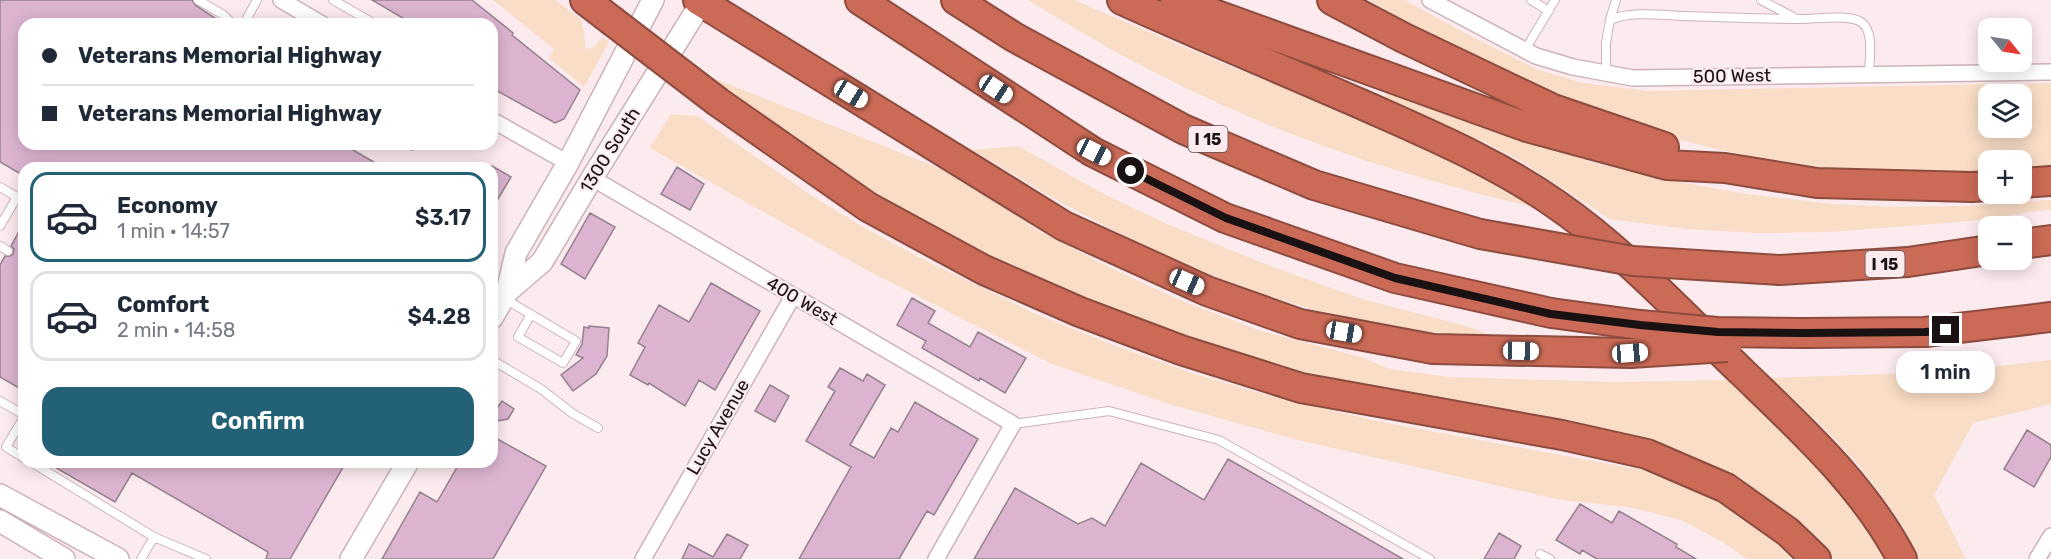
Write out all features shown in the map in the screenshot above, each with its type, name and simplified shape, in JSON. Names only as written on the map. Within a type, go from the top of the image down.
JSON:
[{"type":"highway","points":[[585,0],[718,102],[868,207],[984,270],[1080,312],[1181,350],[1301,387],[1562,435],[1647,454],[1726,488],[1788,532],[1816,559]]},
{"type":"highway","points":[[860,0],[1094,152],[1226,218],[1395,278],[1551,314],[1718,332],[1813,337]]},
{"type":"highway","name":"I 15","points":[[956,0],[1014,38],[1183,129],[1314,185],[1479,234],[1633,261],[1780,270],[1908,262],[1978,252]]},
{"type":"highway","points":[[1122,0],[1444,140],[1501,170],[1558,205],[1612,248],[1832,462],[1855,486],[1890,536],[1902,559]]},
{"type":"highway","points":[[1175,0],[1527,127],[1667,165],[1725,168],[1817,183],[1978,186]]},
{"type":"highway","points":[[1332,0],[1404,38],[1553,109],[1725,168]]},
{"type":"highway","points":[[701,1],[1064,226],[1207,291],[1300,324],[1433,349],[1630,353],[1813,337],[1925,332],[2051,317]]},
{"type":"highway","points":[[2032,182],[2051,181]]},
{"type":"highway","points":[[2032,243],[2051,240]]},
{"type":"main road","name":"1300 South","points":[[498,307],[505,295],[516,253],[568,163],[653,0]]},
{"type":"main road","name":"1300 South","points":[[505,295],[542,262],[701,1]]},
{"type":"main road","points":[[527,277],[526,259],[562,198],[568,163]]},
{"type":"main road","points":[[351,559],[404,468]]},
{"type":"main road","points":[[0,495],[118,559]]},
{"type":"main road","points":[[0,521],[64,559]]},
{"type":"street","points":[[281,0],[312,18]]},
{"type":"street","name":"500 West","points":[[1430,0],[1536,56],[1574,67],[1633,78],[2051,72]]},
{"type":"street","points":[[498,123],[568,163]]},
{"type":"street","name":"400 West","points":[[592,178],[1013,424]]},
{"type":"street","name":"Lucy Avenue","points":[[643,559],[793,296]]},
{"type":"street","points":[[936,559],[1013,424]]},
{"type":"street","points":[[2037,559],[2051,536]]},
{"type":"lane","points":[[198,0],[226,18]]},
{"type":"lane","points":[[247,18],[257,0]]},
{"type":"lane","points":[[333,0],[364,18]]},
{"type":"lane","points":[[1531,0],[1549,10]]},
{"type":"lane","points":[[1525,50],[1555,0]]},
{"type":"lane","points":[[1606,73],[1606,43],[1616,0]]},
{"type":"lane","points":[[1761,0],[1796,19]]},
{"type":"lane","points":[[1610,20],[1622,16],[1665,15],[1843,18],[1860,21],[1869,35],[1869,75]]},
{"type":"lane","points":[[0,187],[18,198]]},
{"type":"lane","points":[[0,226],[18,202]]},
{"type":"lane","points":[[0,246],[8,250]]},
{"type":"lane","points":[[505,295],[531,314],[576,341],[563,363],[518,337],[531,314]]},
{"type":"lane","points":[[498,364],[598,428]]},
{"type":"lane","points":[[0,401],[18,412]]},
{"type":"lane","points":[[1013,424],[1109,411],[1219,440],[1430,559]]},
{"type":"lane","points":[[18,426],[6,447],[18,454]]},
{"type":"lane","points":[[41,468],[154,537],[206,559]]},
{"type":"lane","points":[[141,559],[154,537]]},
{"type":"lane","points":[[1540,554],[1550,559]]},
{"type":"shaded area","points":[[493,0],[555,0],[582,20],[586,50],[595,46],[603,37],[609,42],[584,87],[549,58],[554,49]]},
{"type":"shaded area","points":[[1028,0],[1074,0],[1234,68],[1383,125],[1498,178],[1541,208],[1404,173],[1286,132],[1172,81]]},
{"type":"shaded area","points":[[1369,0],[1404,0],[1538,70],[1583,83],[1647,91],[1978,84],[1978,138],[2032,138],[2032,84],[2000,84],[2051,83],[2051,167],[2032,169],[2032,150],[1978,150],[1978,171],[1870,171],[1819,167],[1752,157],[1652,132],[1588,110],[1531,87],[1476,60]]},
{"type":"shaded area","points":[[713,78],[951,173],[1039,231],[1177,299],[1261,331],[1364,358],[1389,369],[1450,377],[1615,382],[1735,380],[1826,467],[1891,559],[1833,559],[1785,512],[1744,482],[1710,464],[1648,441],[1377,389],[1283,367],[1209,345],[1103,307],[1019,273],[871,194],[712,87]]},
{"type":"shaded area","points":[[1387,88],[1594,163],[1745,194],[1831,204],[1899,207],[2032,204],[2032,201],[2051,200],[2051,209],[2005,216],[1978,216],[1978,220],[1972,221],[1830,232],[1757,233],[1687,229],[1610,219],[1521,161],[1486,143],[1384,99]]},
{"type":"shaded area","points":[[671,114],[697,116],[809,194],[861,226],[917,256],[1036,314],[1113,345],[1192,373],[1270,396],[1376,421],[1647,471],[1697,490],[1733,511],[1771,538],[1792,559],[1747,559],[1721,541],[1681,520],[1629,507],[1561,500],[1298,440],[1176,406],[1052,364],[874,274],[650,148]]},
{"type":"shaded area","points":[[1018,146],[1102,193],[1167,224],[1270,266],[1362,299],[1466,326],[1507,341],[1467,344],[1366,325],[1265,295],[1196,270],[1062,203],[972,150]]},
{"type":"shaded area","points":[[2051,360],[2051,404],[1973,423],[1934,495],[1966,559],[1919,559],[1906,532],[1873,483],[1814,418],[1770,378],[1943,372]]},
{"type":"building","points":[[0,0],[192,0],[195,5],[215,18],[18,18],[18,150],[353,150],[374,162],[18,162],[18,172],[0,162]]},
{"type":"building","points":[[372,0],[472,0],[494,18],[403,18]]},
{"type":"building","points":[[498,21],[580,90],[564,119],[555,123],[498,91]]},
{"type":"building","points":[[677,167],[704,184],[690,210],[661,194]]},
{"type":"building","points":[[498,169],[511,177],[498,199]]},
{"type":"building","points":[[590,213],[615,227],[585,279],[561,264]]},
{"type":"building","points":[[18,233],[18,388],[0,377],[0,265],[5,256],[13,254],[14,249],[11,246]]},
{"type":"building","points":[[711,283],[760,311],[715,390],[699,380],[685,406],[649,383],[648,385],[630,375],[645,347],[638,343],[659,305],[689,322]]},
{"type":"building","points":[[912,298],[935,311],[928,323],[970,347],[978,332],[1026,358],[1005,393],[980,378],[979,381],[922,348],[926,341],[897,325]]},
{"type":"building","points":[[589,326],[609,328],[607,356],[596,374],[573,391],[561,375],[583,358],[576,355],[582,344],[584,327],[589,328]]},
{"type":"building","points":[[840,368],[863,381],[867,374],[885,385],[850,445],[874,458],[891,428],[898,432],[915,402],[978,439],[934,515],[927,511],[899,559],[799,559],[851,467],[806,441],[835,391],[828,387]]},
{"type":"building","points":[[770,385],[789,396],[775,422],[755,411]]},
{"type":"building","points":[[502,401],[514,409],[508,419],[498,421],[498,407]]},
{"type":"building","points":[[2027,430],[2051,445],[2051,457],[2034,487],[2004,469]]},
{"type":"building","points":[[498,439],[546,466],[493,559],[382,559],[420,492],[437,502],[457,468],[498,468]]},
{"type":"building","points":[[1228,459],[1403,559],[974,559],[1015,488],[1078,524],[1092,518],[1105,526],[1141,463],[1204,500]]},
{"type":"building","points":[[56,468],[343,468],[290,559],[266,559],[268,552],[132,473],[115,502]]},
{"type":"building","points":[[1580,504],[1612,523],[1619,511],[1677,544],[1676,547],[1696,559],[1597,559],[1582,550],[1580,554],[1556,540]]},
{"type":"building","points":[[1499,533],[1521,546],[1514,559],[1484,559]]},
{"type":"building","points":[[727,534],[748,545],[740,559],[682,559],[689,544],[713,557]]},
{"type":"route","points":[[1131,171],[1226,218],[1395,278],[1551,314],[1718,332],[1925,332],[1946,330]]}]
